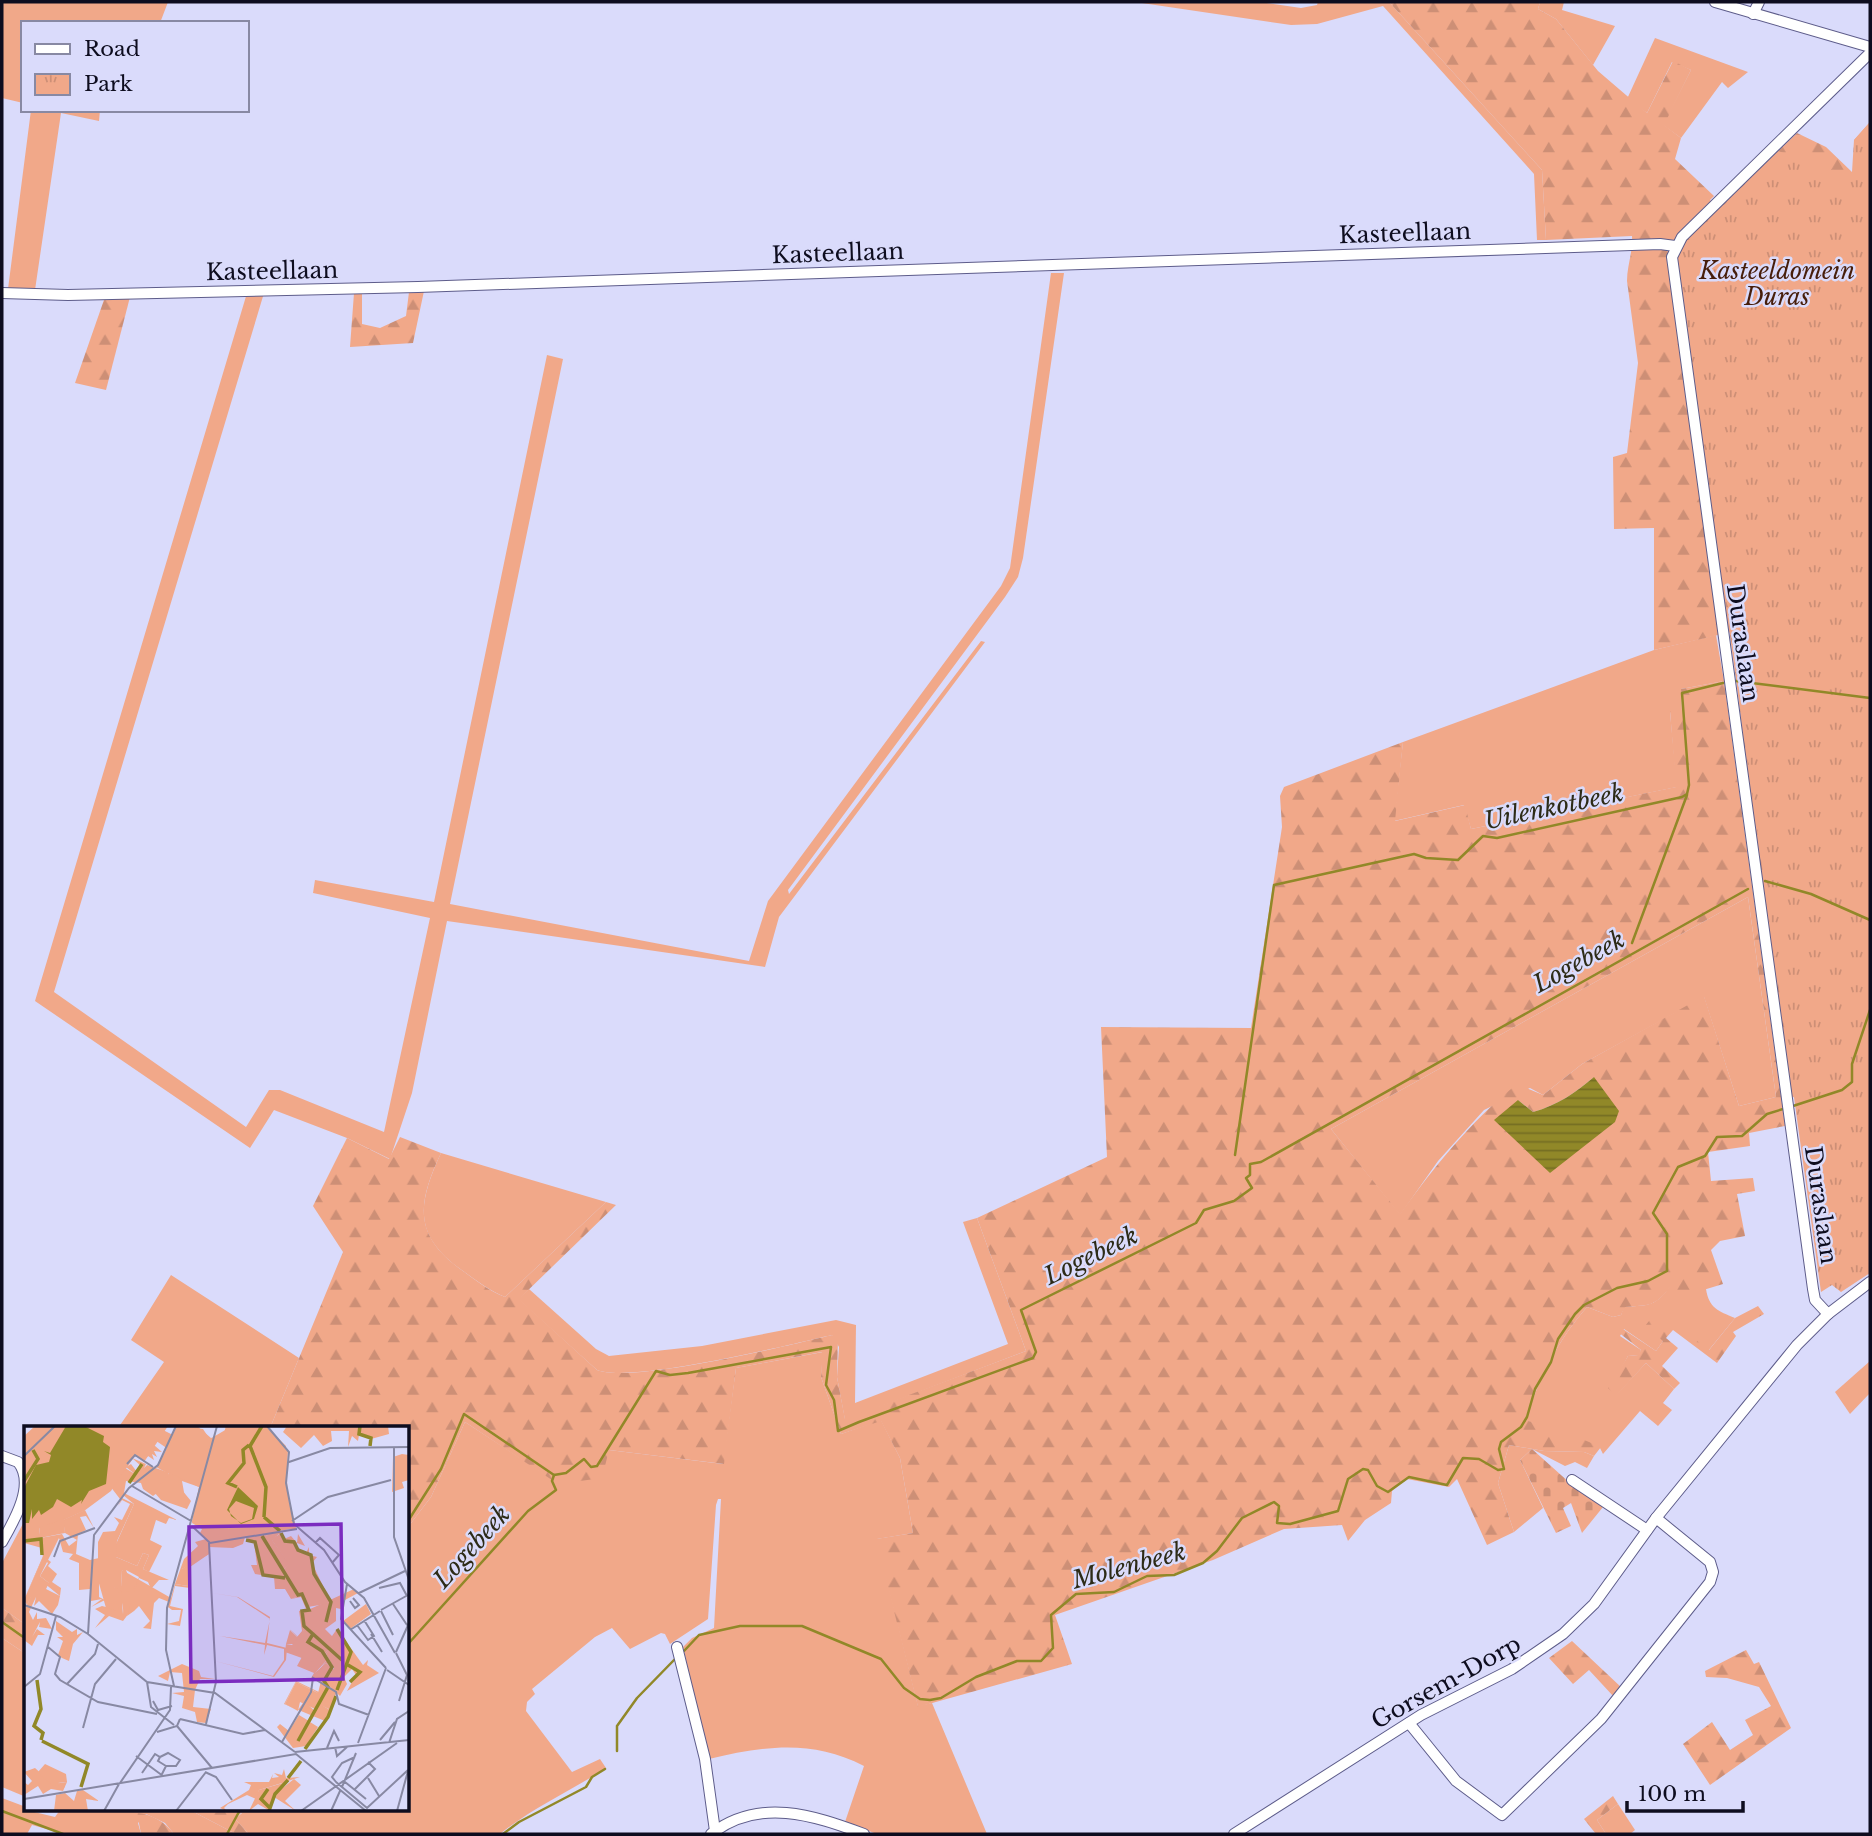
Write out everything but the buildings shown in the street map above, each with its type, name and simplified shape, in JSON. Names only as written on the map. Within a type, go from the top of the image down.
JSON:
[{"type":"street","points":[[1715,2],[1870,47]]},
{"type":"street","points":[[1753,14],[1759,2]]},
{"type":"street","points":[[1675,246],[1870,53]]},
{"type":"street","name":"Kasteellaan","points":[[2,293],[68,295],[432,287],[1646,244],[1675,246]]},
{"type":"street","name":"Duraslaan","points":[[1675,246],[1672,257],[1674,286],[1811,1278],[1815,1300],[1828,1314]]},
{"type":"street","name":"Gorsem-Dorp","points":[[1234,1834],[1409,1723],[1512,1669],[1563,1634],[1594,1604],[1656,1518],[1797,1345],[1828,1314],[1870,1282]]},
{"type":"street","points":[[2,1456],[18,1462],[24,1476]]},
{"type":"street","points":[[1572,1480],[1647,1530]]},
{"type":"street","points":[[2,1542],[18,1510],[24,1483]]},
{"type":"street","points":[[1409,1723],[1456,1781],[1502,1815],[1601,1719],[1710,1582],[1713,1572],[1710,1562],[1656,1518]]},
{"type":"street","points":[[677,1647],[705,1759],[713,1832],[733,1820],[777,1811],[803,1814],[863,1834]]},
{"type":"green space","points":[[2,2],[168,2],[161,21],[21,21],[21,103],[2,98]]},
{"type":"green space","points":[[1135,2],[1259,2],[1301,8],[1317,5],[1318,2],[1389,2],[1542,170],[1546,240],[1537,240],[1534,174],[1383,6],[1317,24],[1291,25]]},
{"type":"green space","points":[[1389,2],[1540,2],[1538,9],[1556,19],[1598,71],[1647,113],[1673,61],[1691,70],[1664,125],[1681,138],[1675,159],[1714,196],[1710,200],[1718,209],[1797,133],[1826,147],[1852,172],[1854,140],[1870,122],[1813,1085],[1792,1098],[1754,832],[1731,632],[1654,650],[1654,528],[1614,529],[1613,457],[1627,453],[1638,363],[1627,281],[1632,236],[1546,240],[1542,170]]},
{"type":"green space","points":[[1540,2],[1564,2],[1562,10],[1615,26],[1593,65],[1556,19],[1538,9]]},
{"type":"green space","points":[[1655,38],[1748,72],[1728,88],[1722,82],[1681,138],[1663,125],[1691,70],[1672,62],[1647,113],[1627,99]]},
{"type":"green space","points":[[31,112],[100,112],[99,121],[61,113],[35,290],[8,289]]},
{"type":"green space","name":"Kasteeldomein Duras","points":[[1870,122],[1870,1273],[1841,1292],[1832,1285],[1821,1292],[1678,261],[1681,250],[1692,244],[1691,238],[1778,151],[1854,177],[1854,140]]},
{"type":"green space","points":[[1051,273],[1064,273],[1023,558],[1018,577],[788,890],[789,894],[981,641],[985,642],[779,917],[765,967],[447,921],[412,1093],[390,1159],[347,1138],[274,1110],[250,1148],[35,1001],[247,293],[264,293],[54,992],[246,1127],[269,1090],[280,1090],[384,1132],[430,918],[313,893],[315,880],[434,902],[547,355],[563,359],[450,904],[749,961],[768,901],[1001,586],[1010,568]]},
{"type":"green space","points":[[424,291],[413,343],[350,347],[354,293],[362,293],[362,324],[380,328],[406,316],[409,292]]},
{"type":"green space","points":[[105,297],[130,297],[106,390],[75,383]]},
{"type":"green space","points":[[1716,635],[1724,681],[1681,689],[1682,711],[1670,712],[1677,787],[1471,829],[1464,805],[1394,821],[1403,742],[1654,650]]},
{"type":"green space","points":[[1724,681],[1785,1126],[1749,1133],[1750,1146],[1708,1152],[1711,1181],[1753,1178],[1755,1191],[1737,1194],[1745,1236],[1720,1241],[1711,1250],[1723,1284],[1700,1291],[1690,1300],[1671,1286],[1656,1301],[1625,1307],[1621,1315],[1613,1317],[1587,1307],[1567,1333],[1543,1375],[1525,1420],[1601,1447],[1594,1456],[1584,1452],[1544,1451],[1509,1445],[1498,1483],[1514,1532],[1487,1545],[1457,1479],[1449,1487],[1407,1479],[1392,1491],[1391,1503],[1365,1520],[1348,1541],[1342,1525],[1284,1529],[1213,1560],[1055,1615],[1072,1664],[918,1707],[876,1539],[913,1533],[900,1458],[881,1421],[841,1434],[821,1377],[822,1352],[736,1368],[724,1464],[609,1450],[602,1478],[558,1484],[465,1422],[431,1497],[410,1524],[410,1426],[271,1426],[343,1252],[313,1206],[347,1138],[389,1159],[400,1137],[441,1153],[427,1188],[424,1204],[428,1232],[447,1258],[483,1285],[505,1297],[606,1202],[616,1205],[519,1299],[597,1370],[615,1373],[675,1368],[832,1335],[838,1339],[837,1377],[845,1419],[1026,1351],[977,1218],[1107,1157],[1101,1027],[1251,1028],[1282,827],[1280,796],[1284,787],[1403,742],[1395,821],[1465,805],[1471,829],[1676,787],[1670,711],[1682,711],[1681,689]],"holes":[[[1748,897],[1776,1097],[1739,1106],[1704,996],[1582,1064],[1543,1095],[1517,1084],[1454,1145],[1400,1214],[1331,1129]],[[1594,1077],[1550,1173],[1518,1100],[1533,1112],[1566,1098]]]},
{"type":"green space","points":[[1748,897],[1776,1097],[1739,1106],[1704,997],[1582,1064],[1543,1095],[1530,1088],[1484,1110],[1438,1161],[1400,1215],[1331,1129]]},
{"type":"green space","points":[[441,1153],[606,1202],[505,1297],[484,1286],[447,1258],[428,1232],[424,1204],[427,1188]]},
{"type":"green space","points":[[977,1218],[1026,1351],[845,1420],[837,1377],[839,1347],[832,1335],[711,1362],[615,1373],[597,1370],[518,1299],[529,1289],[596,1349],[609,1356],[702,1346],[836,1320],[856,1325],[855,1403],[1008,1344],[963,1222]]},
{"type":"green space","points":[[171,1275],[299,1358],[271,1426],[119,1426],[164,1362],[131,1340]]},
{"type":"green space","points":[[1671,1285],[1706,1289],[1709,1301],[1715,1308],[1735,1318],[1708,1351],[1657,1312],[1663,1341],[1656,1351],[1624,1329],[1620,1336],[1641,1350],[1639,1355],[1628,1356],[1621,1369],[1616,1395],[1646,1363],[1674,1389],[1663,1403],[1672,1410],[1658,1426],[1640,1411],[1603,1454],[1600,1448],[1525,1420],[1550,1361],[1587,1307],[1613,1317],[1621,1315],[1624,1307],[1656,1301]]},
{"type":"green space","points":[[1758,1306],[1764,1314],[1733,1332],[1736,1336],[1717,1363],[1673,1330],[1666,1338],[1678,1348],[1662,1366],[1680,1383],[1674,1389],[1646,1363],[1616,1396],[1608,1388],[1628,1356],[1638,1355],[1641,1350],[1618,1332],[1623,1329],[1656,1351],[1663,1341],[1645,1326],[1657,1311],[1709,1350],[1735,1318]]},
{"type":"green space","points":[[823,1352],[821,1377],[841,1434],[881,1420],[900,1458],[913,1533],[877,1539],[918,1706],[932,1703],[987,1834],[877,1834],[845,1822],[864,1766],[845,1757],[807,1748],[788,1747],[709,1759],[683,1647],[692,1638],[714,1628],[721,1499],[718,1499],[716,1505],[708,1619],[670,1644],[665,1634],[661,1633],[630,1649],[612,1628],[595,1637],[532,1689],[535,1694],[527,1702],[526,1711],[572,1772],[600,1759],[606,1768],[500,1834],[249,1834],[235,1819],[242,1813],[240,1812],[410,1812],[410,1524],[431,1497],[465,1422],[558,1483],[609,1450],[723,1464],[736,1368]]},
{"type":"green space","points":[[1870,1361],[1870,1393],[1850,1414],[1835,1392]]},
{"type":"green space","points":[[1509,1445],[1544,1451],[1584,1452],[1594,1456],[1587,1468],[1575,1462],[1565,1466],[1532,1449],[1520,1460],[1543,1508],[1514,1532],[1498,1483]]},
{"type":"green space","points":[[1532,1449],[1571,1484],[1603,1507],[1582,1533],[1571,1503],[1563,1508],[1571,1526],[1556,1533],[1520,1460]]},
{"type":"green space","points":[[24,1522],[24,1624],[2,1608],[2,1563]]},
{"type":"green space","points":[[2,1608],[24,1624],[24,1653],[2,1638]]},
{"type":"green space","points":[[2,1638],[24,1653],[24,1796],[2,1787]]},
{"type":"green space","points":[[1572,1641],[1622,1688],[1614,1697],[1589,1670],[1573,1684],[1549,1658]]},
{"type":"green space","points":[[1746,1650],[1754,1664],[1759,1662],[1791,1728],[1710,1785],[1683,1744],[1712,1722],[1730,1750],[1753,1735],[1745,1720],[1771,1706],[1759,1687],[1727,1678],[1706,1677],[1705,1671]]},
{"type":"green space","points":[[1613,1796],[1618,1804],[1597,1820],[1606,1834],[1596,1834],[1584,1819]]},
{"type":"green space","points":[[2,1798],[24,1806],[24,1812],[55,1817],[59,1812],[194,1812],[236,1834],[174,1834],[165,1823],[146,1814],[138,1823],[141,1834],[65,1834],[32,1825],[27,1834],[2,1834]]},
{"type":"green space","points":[[1618,1804],[1635,1830],[1630,1834],[1606,1834],[1597,1820]]},
{"type":"green space","points":[[194,1812],[242,1812],[235,1819],[249,1834],[236,1834]]},
{"type":"green space","points":[[137,1813],[158,1819],[174,1834],[141,1834]]},
{"type":"shaded area","points":[[1594,1077],[1619,1111],[1615,1122],[1550,1173],[1494,1120],[1518,1100],[1533,1112],[1550,1106]]},
{"type":"waterway","name":"Uilenkotbeek","points":[[1736,681],[1870,698]]},
{"type":"waterway","name":"Uilenkotbeek","points":[[1235,1155],[1274,885],[1414,854],[1426,858],[1458,860],[1483,836],[1497,838],[1682,797],[1687,794],[1689,785],[1682,693],[1723,683]]},
{"type":"waterway","points":[[1632,943],[1687,795]]},
{"type":"waterway","name":"Logebeek","points":[[1765,881],[1811,894],[1870,920]]},
{"type":"waterway","name":"Logebeek","points":[[410,1518],[441,1469],[464,1414],[554,1475],[566,1473],[584,1459],[591,1467],[597,1466],[656,1371],[670,1375],[688,1373],[831,1347],[826,1385],[834,1400],[838,1431],[1033,1358],[1036,1352],[1021,1310],[1196,1223],[1204,1210],[1234,1201],[1252,1188],[1246,1178],[1250,1175],[1250,1164],[1261,1162],[1748,889]]},
{"type":"waterway","name":"Molenbeek","points":[[1793,1106],[1842,1090],[1852,1082],[1852,1064],[1870,1010]]},
{"type":"waterway","name":"Molenbeek","points":[[684,1651],[699,1635],[740,1626],[802,1626],[881,1659],[904,1688],[920,1699],[941,1698],[976,1677],[1017,1661],[1041,1661],[1053,1648],[1051,1615],[1076,1594],[1114,1592],[1147,1576],[1174,1575],[1203,1563],[1217,1551],[1242,1518],[1274,1502],[1279,1506],[1277,1523],[1290,1524],[1338,1511],[1348,1479],[1363,1469],[1368,1470],[1377,1486],[1388,1492],[1409,1477],[1447,1485],[1463,1458],[1479,1459],[1498,1470],[1504,1469],[1499,1449],[1501,1442],[1521,1427],[1527,1417],[1535,1389],[1551,1362],[1558,1339],[1575,1314],[1584,1305],[1617,1288],[1648,1281],[1667,1271],[1667,1234],[1653,1213],[1678,1167],[1705,1156],[1717,1137],[1742,1136],[1767,1114],[1783,1109]]},
{"type":"waterway","name":"Logebeek","points":[[410,1642],[528,1511],[556,1490],[552,1481],[554,1475]]},
{"type":"waterway","name":"Logebeek","points":[[2,1622],[24,1638]]},
{"type":"waterway","name":"Molenbeek","points":[[617,1751],[617,1726],[637,1698],[675,1659]]},
{"type":"waterway","name":"Molenbeek","points":[[503,1834],[519,1822],[586,1787],[592,1777],[605,1769]]},
{"type":"waterway","name":"Molenbeek","points":[[2,1811],[63,1834]]},
{"type":"waterway","name":"Logebeek","points":[[227,1834],[239,1812]]}]
